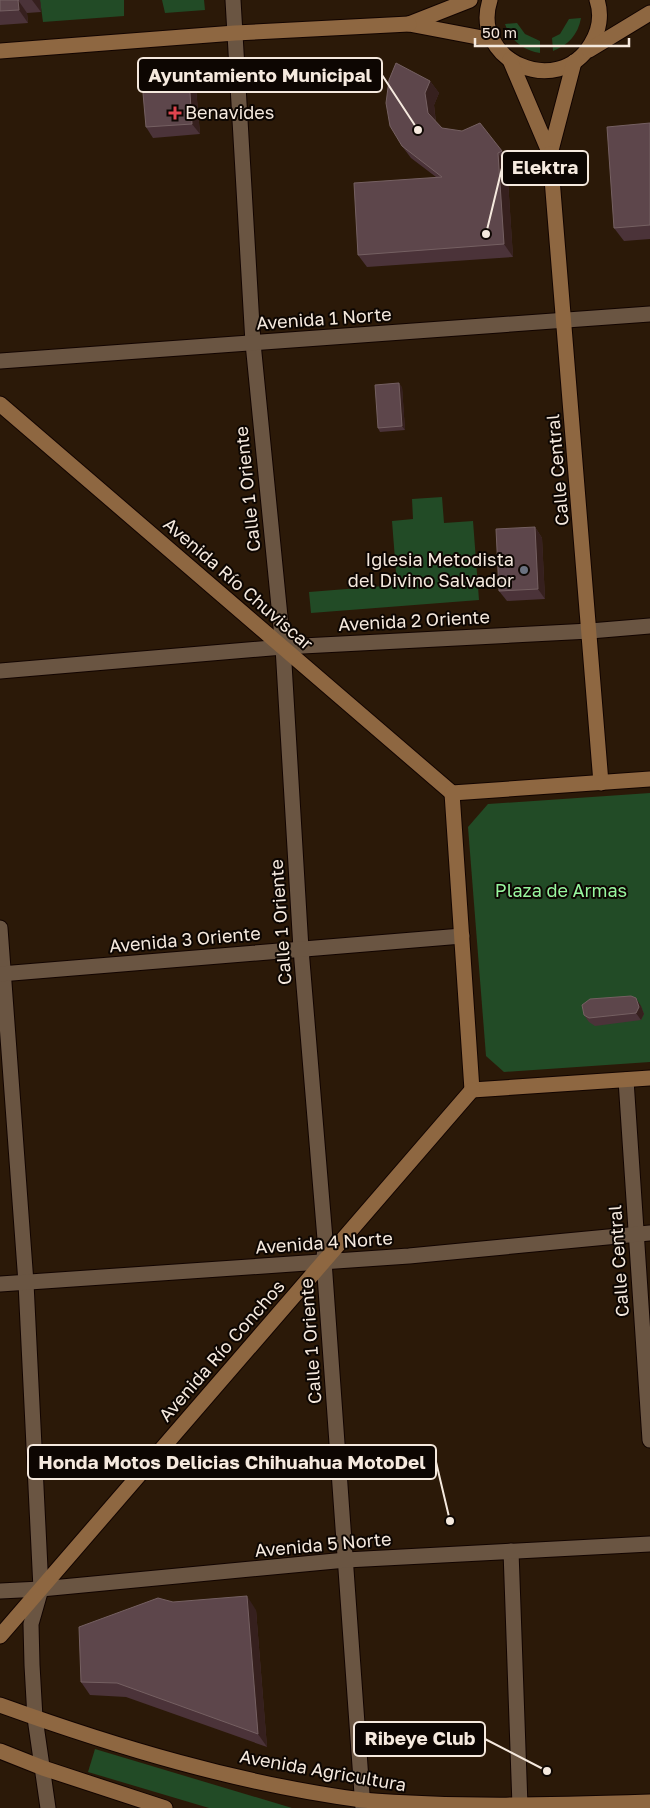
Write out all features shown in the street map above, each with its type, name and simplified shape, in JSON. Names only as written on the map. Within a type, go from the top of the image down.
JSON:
[{"type":"main road","points":[[409,24],[470,0]]},
{"type":"main road","points":[[490,0],[488,24],[493,40],[510,60],[550,154]]},
{"type":"main road","points":[[587,50],[595,37],[599,22],[597,0]]},
{"type":"main road","points":[[510,60],[524,68],[542,72],[558,69],[574,62],[587,50],[650,13]]},
{"type":"main road","points":[[0,51],[235,33],[409,24],[493,40]]},
{"type":"main road","points":[[550,154],[574,62]]},
{"type":"main road","name":"Calle Central","points":[[550,154],[601,782]]},
{"type":"main road","name":"Avenida Río Chuviscar","points":[[0,404],[452,793]]},
{"type":"main road","points":[[650,779],[452,793],[472,1090],[650,1078]]},
{"type":"main road","name":"Avenida Río Conchos","points":[[0,1636],[472,1090]]},
{"type":"main road","name":"Avenida Agricultura","points":[[0,1705],[110,1742],[218,1771],[363,1804],[520,1806],[650,1802]]},
{"type":"main road","points":[[0,1751],[43,1768],[165,1808]]},
{"type":"street","name":"Calle 1 Oriente","points":[[233,0],[253,342],[282,647],[301,949],[325,1239],[324,1261],[363,1804]]},
{"type":"street","name":"Avenida 1 Norte","points":[[0,361],[650,314]]},
{"type":"street","name":"Avenida 2 Oriente","points":[[0,671],[282,647],[590,631],[650,626]]},
{"type":"street","points":[[0,928],[26,1283],[41,1589],[32,1624],[35,1718],[48,1808]]},
{"type":"street","name":"Avenida 3 Oriente","points":[[2,974],[462,936]]},
{"type":"street","name":"Calle Central","points":[[626,1080],[643,1233],[650,1440]]},
{"type":"street","name":"Avenida 4 Norte","points":[[0,1284],[409,1256],[643,1233]]},
{"type":"street","name":"Avenida 5 Norte","points":[[0,1591],[41,1589],[346,1560],[650,1544]]},
{"type":"street","points":[[511,1550],[520,1806]]},
{"type":"green space","points":[[40,0],[124,0],[124,16],[43,22]]},
{"type":"green space","points":[[162,0],[204,0],[205,10],[165,13]]},
{"type":"green space","points":[[581,18],[572,39],[553,51],[552,38],[560,34],[569,19]]},
{"type":"green space","points":[[517,23],[525,34],[540,41],[540,53],[528,50],[514,40],[505,24]]},
{"type":"green space","points":[[442,497],[444,523],[473,521],[479,600],[311,613],[309,592],[397,585],[392,521],[413,519],[412,499]]},
{"type":"green space","name":"Plaza de Armas","points":[[650,793],[650,1062],[504,1072],[486,1056],[468,827],[488,804]]},
{"type":"green space","points":[[95,1749],[292,1808],[209,1808],[88,1772]]},
{"type":"building","points":[[0,0],[18,0],[19,10],[0,11]]},
{"type":"building","points":[[396,63],[430,81],[425,93],[428,113],[442,128],[462,131],[480,123],[502,151],[498,153],[504,244],[358,255],[354,183],[442,177],[402,146],[390,126],[386,103],[389,80]]},
{"type":"building","name":"Benavides","points":[[189,78],[192,124],[146,127],[142,82]]},
{"type":"building","points":[[650,123],[650,225],[614,228],[607,127]]},
{"type":"building","points":[[399,383],[402,426],[378,428],[375,385]]},
{"type":"building","name":"Iglesia Metodista del Divino Salvador","points":[[535,527],[538,589],[499,591],[496,529]]},
{"type":"building","points":[[631,996],[636,998],[639,1007],[636,1013],[589,1018],[584,1015],[582,1005],[590,999]]},
{"type":"building","points":[[247,1596],[258,1734],[117,1683],[81,1682],[79,1627],[158,1598],[173,1602]]},
{"type":"place","name":"Benavides","points":[[175,113]]},
{"type":"place","name":"Ayuntamiento Municipal","points":[[418,130]]},
{"type":"place","name":"Elektra","points":[[486,234]]},
{"type":"place","name":"Iglesia Metodista del Divino Salvador","points":[[524,570]]},
{"type":"place","name":"Honda Motos Delicias Chihuahua MotoDel","points":[[450,1521]]},
{"type":"place","name":"Ribeye Club","points":[[547,1771]]}]
